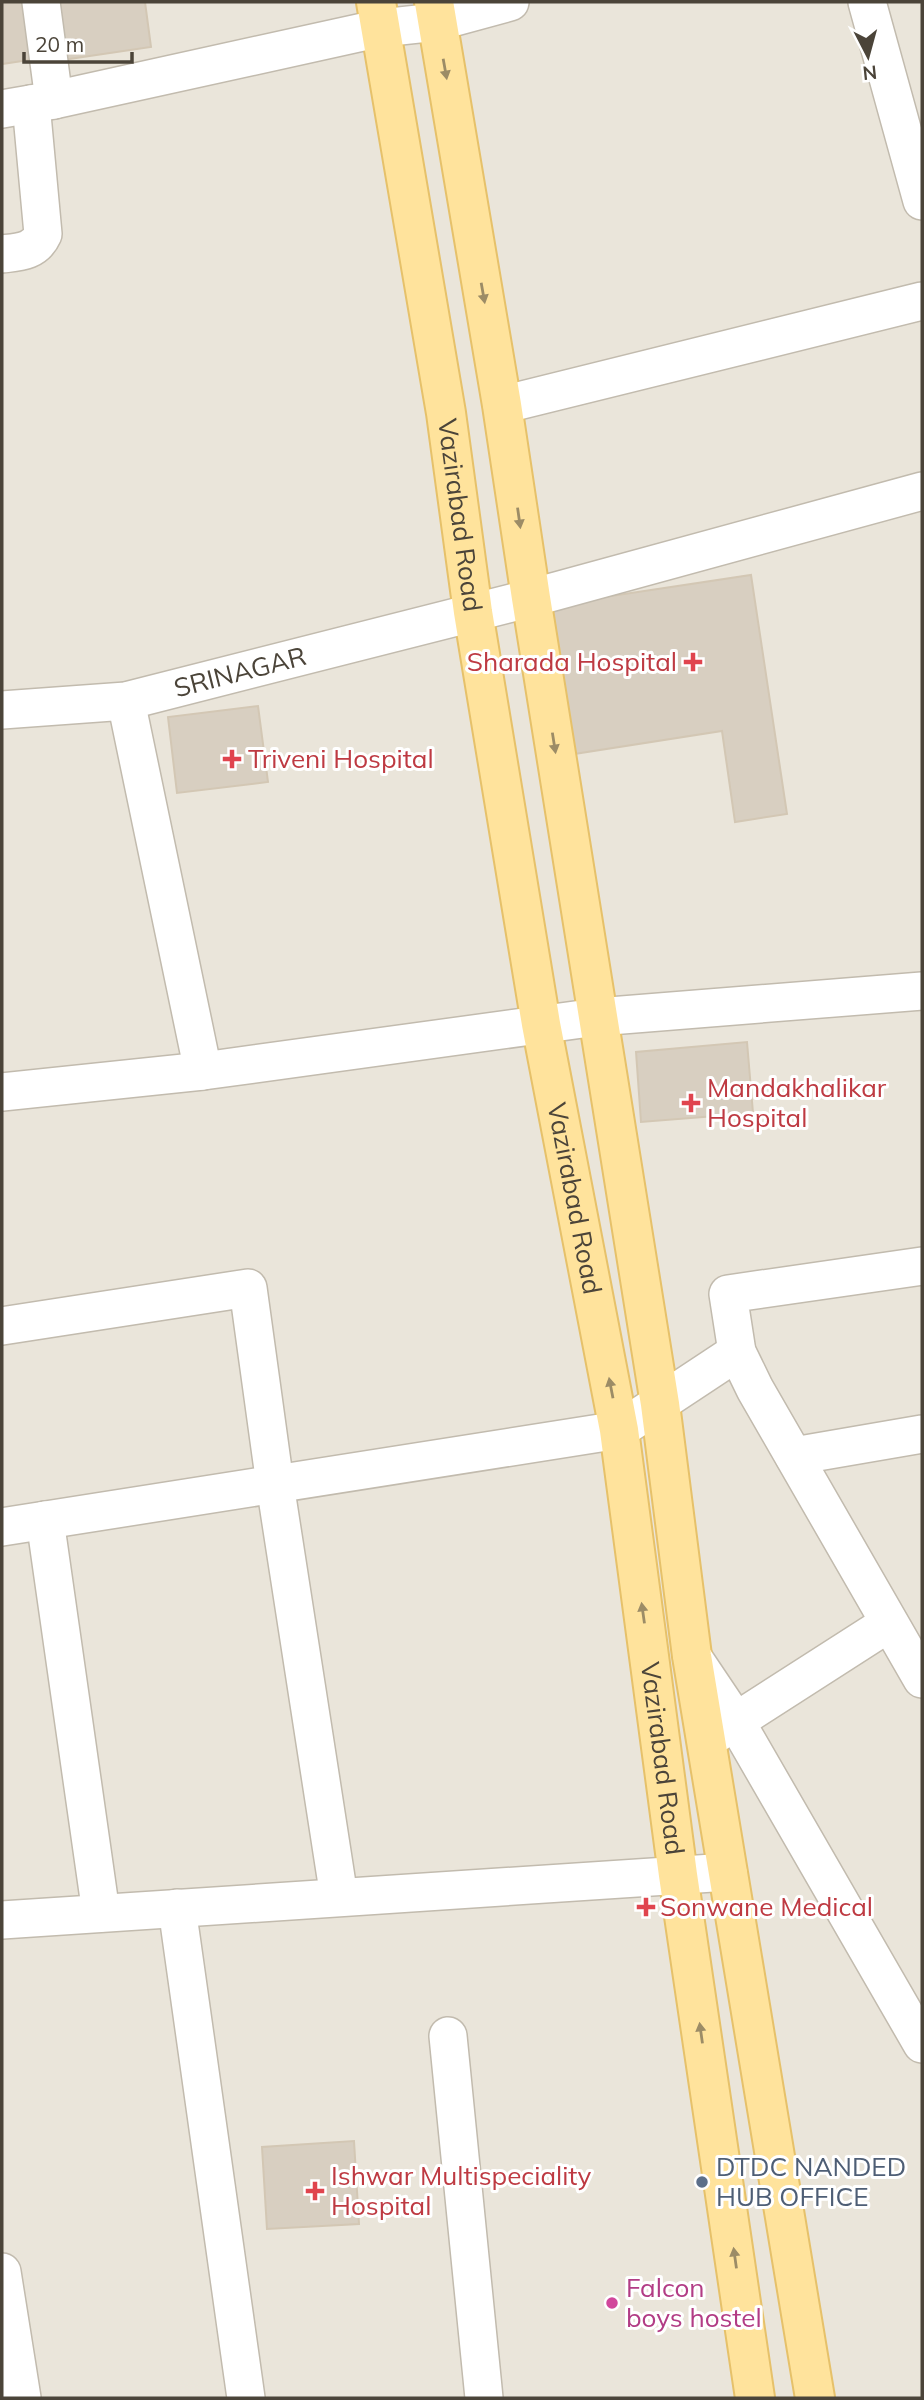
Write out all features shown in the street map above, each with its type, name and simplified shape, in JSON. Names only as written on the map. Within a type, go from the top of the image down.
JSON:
[{"type":"main road","name":"Vazirabad Road","points":[[436,12],[502,405],[660,1404],[692,1656],[721,1730],[728,1871],[815,2398]]},
{"type":"main road","name":"Vazirabad Road","points":[[379,15],[446,413],[473,612],[541,1024],[619,1430],[678,1875],[755,2398]]},
{"type":"street","points":[[2,254],[26,251],[39,243],[43,234],[29,105],[41,2]]},
{"type":"street","points":[[29,105],[379,15],[436,12],[510,2]]},
{"type":"street","points":[[867,2],[922,201]]},
{"type":"street","points":[[502,405],[922,301]]},
{"type":"street","name":"SRINAGAR","points":[[2,709],[126,701],[531,598],[922,491]]},
{"type":"street","points":[[126,701],[203,1071]]},
{"type":"street","points":[[2,1092],[203,1071],[597,1017],[922,990]]},
{"type":"street","points":[[917,1662],[889,1623],[755,1389],[737,1352],[728,1294],[922,1266]]},
{"type":"street","points":[[2,1326],[248,1288],[275,1485],[339,1897]]},
{"type":"street","points":[[2,1527],[619,1430],[737,1352]]},
{"type":"street","points":[[794,1456],[922,1434]]},
{"type":"street","points":[[45,1520],[101,1913]]},
{"type":"street","points":[[889,1623],[721,1730],[922,2044]]},
{"type":"street","points":[[2,1920],[728,1871]]},
{"type":"street","points":[[177,1908],[246,2398]]},
{"type":"street","points":[[448,2036],[484,2398]]},
{"type":"street","points":[[2,2272],[22,2398]]},
{"type":"shaded area","points":[[2,2],[922,2],[922,2398],[2,2398]]},
{"type":"building","points":[[2,2],[27,2],[36,59],[2,64]]},
{"type":"building","points":[[53,2],[145,2],[151,47],[62,60]]},
{"type":"building","points":[[751,575],[787,814],[735,822],[722,731],[574,754],[551,605]]},
{"type":"building","points":[[258,706],[268,782],[177,793],[168,717]]},
{"type":"building","points":[[747,1042],[753,1113],[641,1122],[636,1052]]},
{"type":"building","points":[[354,2141],[359,2224],[267,2229],[262,2147]]},
{"type":"place","name":"Sharada Hospital","points":[[693,662]]},
{"type":"place","name":"Triveni Hospital","points":[[232,759]]},
{"type":"place","name":"Mandakhalikar Hospital","points":[[691,1103]]},
{"type":"place","name":"Sonwane Medical","points":[[646,1907]]},
{"type":"place","name":"DTDC NANDED HUB OFFICE","points":[[702,2182]]},
{"type":"place","name":"Ishwar Multispeciality Hospital","points":[[315,2191]]},
{"type":"place","name":"Falcon boys hostel","points":[[612,2303]]}]
